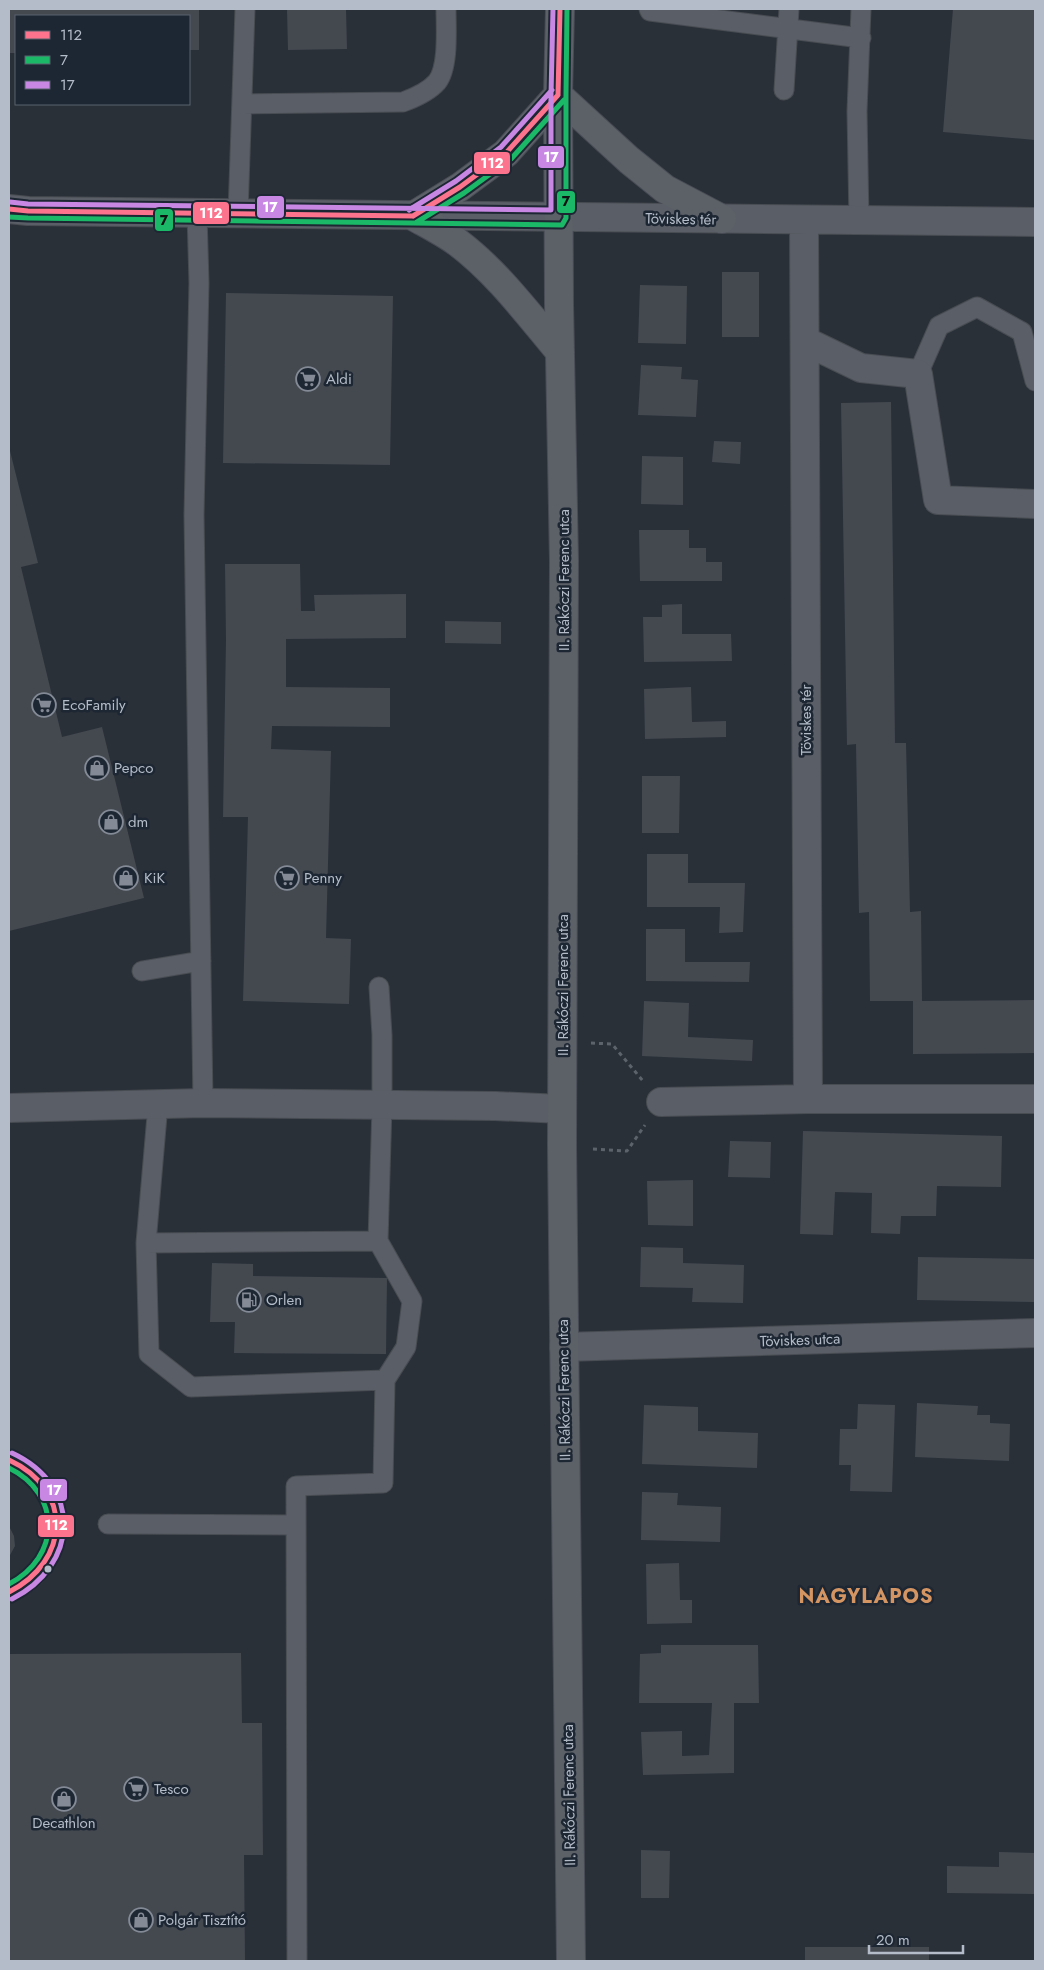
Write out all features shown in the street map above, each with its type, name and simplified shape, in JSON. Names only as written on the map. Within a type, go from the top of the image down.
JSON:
[{"type":"main road","name":"II. Rákóczi Ferenc utca","points":[[560,9],[558,95],[564,560],[562,1146],[571,1961]]},
{"type":"main road","points":[[560,352],[509,291],[484,266],[456,241],[413,216],[467,182],[506,153],[558,95],[630,160],[665,188],[722,219]]},
{"type":"street","name":"Töviskes tér","points":[[9,208],[28,211],[197,214],[1035,222]]},
{"type":"street","name":"Töviskes tér","points":[[804,221],[808,1099]]},
{"type":"street","points":[[805,341],[861,368],[918,374],[938,500],[1035,504]]},
{"type":"street","points":[[661,1102],[808,1099],[1035,1099]]},
{"type":"street","points":[[9,1108],[203,1103],[495,1106],[562,1110]]},
{"type":"street","name":"Töviskes utca","points":[[564,1347],[1035,1333]]},
{"type":"lane","points":[[238,214],[245,9]]},
{"type":"lane","points":[[243,104],[403,102],[418,96],[437,82],[446,57],[446,9]]},
{"type":"lane","points":[[649,9],[650,11],[860,38]]},
{"type":"lane","points":[[784,90],[789,9]]},
{"type":"lane","points":[[859,221],[857,111],[861,9]]},
{"type":"lane","points":[[197,214],[199,283],[194,515],[203,1103]]},
{"type":"lane","points":[[918,374],[939,326],[977,307],[1022,332],[1035,381]]},
{"type":"lane","points":[[142,971],[201,961]]},
{"type":"lane","points":[[297,1961],[296,1486],[384,1483],[385,1380],[406,1347],[412,1301],[378,1241],[382,1106],[382,1035],[379,987]]},
{"type":"lane","points":[[158,1104],[146,1243],[149,1354],[191,1387],[385,1380]]},
{"type":"lane","points":[[146,1243],[378,1241]]},
{"type":"lane","points":[[9,1460],[30,1471],[46,1488],[55,1510],[56,1533],[50,1556],[37,1574],[19,1588],[9,1592]]},
{"type":"lane","points":[[108,1524],[296,1525]]},
{"type":"path","points":[[562,1146],[628,1151],[661,1102],[612,1044],[563,1042]]},
{"type":"building","points":[[9,9],[199,9],[199,50],[190,50],[190,15],[15,15],[15,53],[9,53]]},
{"type":"building","points":[[287,9],[346,9],[347,49],[288,50]]},
{"type":"building","points":[[953,9],[1035,9],[1035,140],[943,132]]},
{"type":"building","points":[[722,272],[759,272],[759,337],[722,337]]},
{"type":"building","points":[[640,285],[687,286],[686,344],[638,343]]},
{"type":"building","name":"Aldi","points":[[226,293],[393,296],[390,465],[223,463]]},
{"type":"building","points":[[641,365],[682,367],[681,379],[698,380],[696,417],[638,415]]},
{"type":"building","points":[[891,402],[895,743],[906,743],[910,912],[921,911],[922,1001],[1035,1000],[1035,1053],[913,1054],[913,1001],[870,1001],[869,912],[859,913],[856,744],[847,745],[841,403]]},
{"type":"building","points":[[714,441],[741,442],[740,464],[712,462]]},
{"type":"building","points":[[9,447],[38,563],[21,567],[62,737],[102,727],[144,898],[9,931]]},
{"type":"building","points":[[642,456],[683,457],[683,505],[641,504]]},
{"type":"building","points":[[639,530],[689,530],[689,548],[706,548],[706,562],[722,562],[722,581],[640,581]]},
{"type":"building","points":[[225,564],[300,564],[301,611],[315,611],[314,595],[406,594],[406,638],[286,639],[286,687],[390,688],[390,727],[272,726],[271,749],[331,751],[326,938],[351,939],[349,1004],[243,1001],[248,817],[223,817],[226,640]]},
{"type":"building","points":[[682,604],[682,634],[731,634],[732,661],[644,662],[643,617],[662,617],[662,605]]},
{"type":"building","points":[[445,621],[501,622],[501,644],[445,643]]},
{"type":"building","points":[[691,687],[692,722],[726,721],[726,737],[645,739],[644,689]]},
{"type":"building","points":[[642,776],[680,776],[679,833],[642,833]]},
{"type":"building","points":[[647,854],[688,854],[688,883],[745,883],[743,932],[719,933],[720,907],[647,907]]},
{"type":"building","points":[[646,929],[685,929],[685,962],[750,962],[749,982],[646,981]]},
{"type":"building","points":[[644,1001],[689,1003],[688,1037],[753,1040],[752,1061],[642,1056]]},
{"type":"building","points":[[803,1131],[1002,1136],[1001,1187],[937,1186],[936,1216],[901,1216],[900,1234],[871,1233],[872,1193],[835,1192],[833,1235],[800,1234]]},
{"type":"building","points":[[730,1141],[771,1142],[770,1178],[728,1177]]},
{"type":"building","points":[[693,1180],[693,1226],[648,1225],[647,1181]]},
{"type":"building","points":[[641,1247],[683,1248],[683,1263],[744,1265],[743,1303],[692,1302],[693,1288],[640,1287]]},
{"type":"building","points":[[918,1257],[1035,1259],[1035,1302],[917,1300]]},
{"type":"building","points":[[212,1263],[253,1264],[253,1276],[387,1278],[386,1354],[234,1353],[235,1322],[210,1322]]},
{"type":"building","points":[[917,1403],[978,1406],[977,1415],[990,1415],[990,1423],[1010,1424],[1009,1461],[915,1457]]},
{"type":"building","points":[[858,1404],[895,1405],[892,1492],[850,1491],[851,1465],[839,1465],[840,1429],[857,1429]]},
{"type":"building","points":[[644,1405],[698,1407],[698,1431],[758,1433],[757,1468],[642,1464]]},
{"type":"building","points":[[642,1492],[678,1493],[677,1505],[721,1507],[720,1542],[641,1540]]},
{"type":"building","points":[[9,1526],[14,1536],[15,1546],[9,1557]]},
{"type":"building","points":[[679,1563],[680,1600],[692,1600],[692,1623],[647,1624],[646,1564]]},
{"type":"building","points":[[661,1645],[758,1645],[759,1703],[734,1703],[734,1773],[643,1775],[641,1732],[682,1731],[682,1756],[709,1755],[712,1703],[639,1703],[640,1654],[661,1653]]},
{"type":"building","name":"Tesco","points":[[241,1653],[242,1723],[262,1723],[263,1855],[244,1855],[245,1961],[9,1961],[9,1654]]},
{"type":"building","points":[[641,1850],[670,1851],[669,1898],[641,1898]]},
{"type":"building","points":[[999,1852],[1035,1853],[1035,1894],[947,1893],[947,1866],[999,1867]]},
{"type":"building","points":[[805,1947],[929,1947],[929,1961],[805,1961]]},
{"type":"transit line","name":"17","points":[[10,202],[28,204],[551,210],[553,9]]},
{"type":"transit line","name":"112","points":[[558,95],[560,9]]},
{"type":"transit line","name":"7","points":[[9,217],[562,225],[566,218],[567,9]]},
{"type":"transit line","name":"17","points":[[409,210],[456,181],[501,147],[552,90]]},
{"type":"transit line","name":"112","points":[[413,216],[460,187],[506,153],[558,95]]},
{"type":"transit line","name":"7","points":[[417,222],[464,193],[511,159],[564,100]]},
{"type":"transit line","name":"112","points":[[9,209],[28,211],[413,216]]},
{"type":"transit line","name":"17","points":[[12,1453],[35,1467],[51,1485],[61,1505],[64,1526],[60,1547],[50,1566],[34,1584],[12,1599]]},
{"type":"transit line","name":"112","points":[[9,1460],[30,1473],[45,1489],[54,1507],[56,1526],[53,1545],[44,1563],[29,1579],[9,1592]]},
{"type":"transit line","name":"7","points":[[9,1468],[26,1479],[39,1493],[46,1509],[48,1526],[46,1542],[38,1558],[26,1572],[9,1584]]},
{"type":"place","name":"Aldi","points":[[308,379]]},
{"type":"place","name":"EcoFamily","points":[[44,705]]},
{"type":"place","name":"Pepco","points":[[97,768]]},
{"type":"place","name":"dm","points":[[111,822]]},
{"type":"place","name":"KiK","points":[[126,878]]},
{"type":"place","name":"Penny","points":[[287,878]]},
{"type":"place","name":"Orlen","points":[[249,1300]]},
{"type":"place","name":"Tesco","points":[[136,1789]]},
{"type":"place","name":"Decathlon","points":[[64,1799]]},
{"type":"place","name":"Polgár Tisztító","points":[[141,1920]]},
{"type":"district","name":"NAGYLAPOS","points":[[866,1596]]}]
